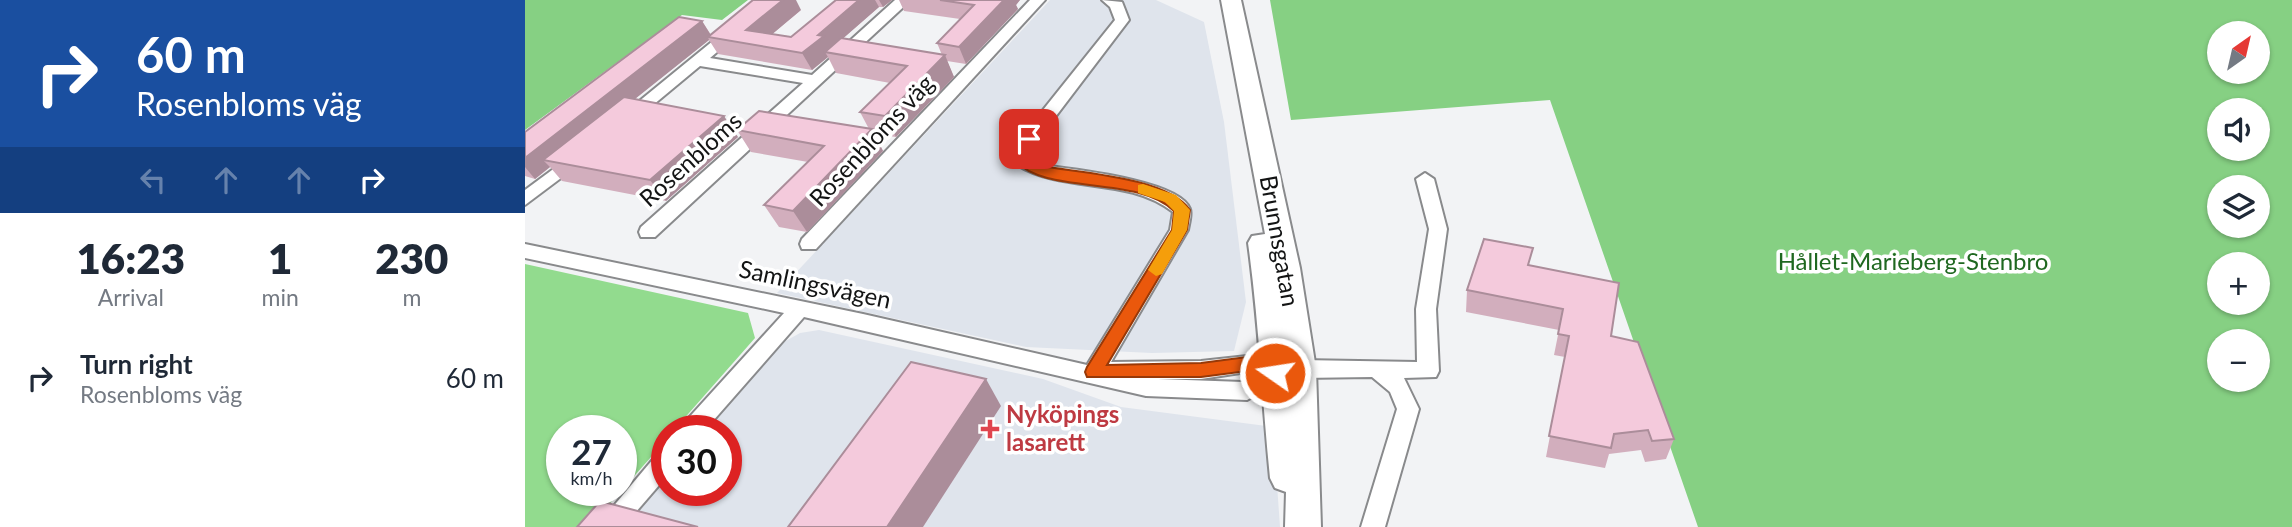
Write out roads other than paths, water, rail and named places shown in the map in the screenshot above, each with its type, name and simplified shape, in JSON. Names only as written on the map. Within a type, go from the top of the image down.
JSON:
[{"type":"main road","name":"Brunnsgatan","points":[[1215,0],[1250,162],[1274,324],[1288,371],[1303,527]]},
{"type":"main road","name":"Brunnsgatan","points":[[1231,0],[1286,268],[1287,527]]},
{"type":"street","points":[[614,128],[772,0]]},
{"type":"street","name":"Rosenbloms","points":[[648,232],[816,80],[856,52],[904,0]]},
{"type":"street","name":"Rosenbloms väg","points":[[1030,0],[1038,0]]},
{"type":"street","name":"Rosenbloms väg","points":[[809,244],[901,146],[963,70],[1038,0]]},
{"type":"street","points":[[1094,372],[1179,230],[1182,210],[1171,198],[1149,190],[1038,170],[1023,161],[1023,151],[1029,139],[1122,20],[1117,5],[1109,0]]},
{"type":"street","points":[[698,61],[816,80]]},
{"type":"street","name":"Rosenbloms","points":[[767,124],[794,129]]},
{"type":"street","points":[[874,142],[901,146]]},
{"type":"street","points":[[525,199],[585,151]]},
{"type":"street","points":[[1288,371],[1377,368],[1428,371],[1426,309],[1438,229],[1425,179]]},
{"type":"street","name":"Samlingsvägen","points":[[525,251],[1094,372],[1146,387],[1219,392],[1247,391],[1288,371]]},
{"type":"street","points":[[705,415],[799,309]]},
{"type":"street","points":[[1373,527],[1408,409],[1398,386],[1377,368]]},
{"type":"street","points":[[608,527],[651,477]]},
{"type":"place","name":"Nyköpings lasarett","points":[[990,429]]},
{"type":"park label","name":"Hållet-Marieberg-Stenbro","points":[[1913,262]]}]
